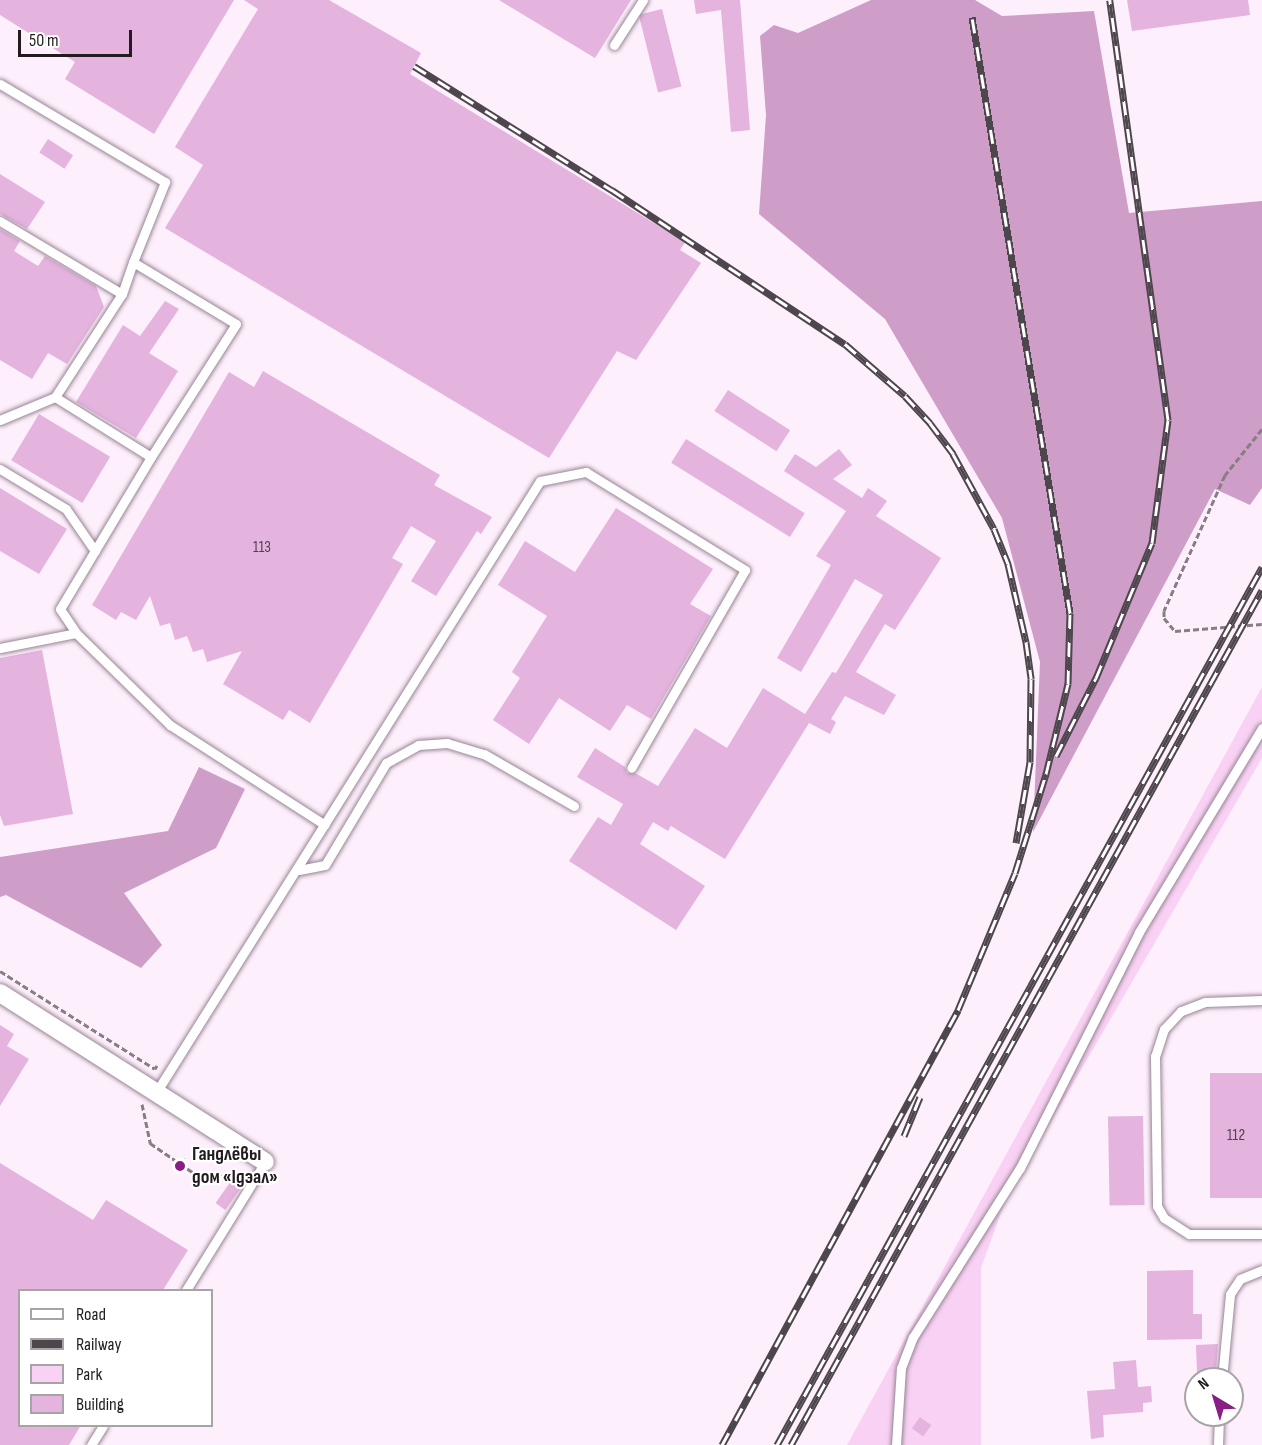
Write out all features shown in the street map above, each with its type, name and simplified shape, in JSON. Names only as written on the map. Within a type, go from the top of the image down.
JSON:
[{"type":"street","points":[[0,993],[265,1162]]},
{"type":"lane","points":[[614,45],[643,0]]},
{"type":"lane","points":[[0,84],[165,182],[122,294],[55,397],[0,420]]},
{"type":"lane","points":[[0,221],[122,294]]},
{"type":"lane","points":[[133,262],[236,324],[151,458],[60,609],[76,633],[170,725],[325,825]]},
{"type":"lane","points":[[55,397],[151,458]]},
{"type":"lane","points":[[0,469],[66,509],[95,551]]},
{"type":"lane","points":[[157,1091],[299,870],[540,481],[586,471],[745,570],[631,768]]},
{"type":"lane","points":[[0,648],[76,633]]},
{"type":"lane","points":[[896,1445],[901,1368],[913,1337],[1020,1168],[1139,932],[1262,728]]},
{"type":"lane","points":[[299,870],[325,865],[386,763],[418,745],[447,743],[484,754],[574,806]]},
{"type":"lane","points":[[1262,1000],[1205,1002],[1181,1011],[1164,1029],[1155,1056],[1157,1206],[1164,1218],[1189,1234],[1262,1234]]},
{"type":"lane","points":[[187,1289],[265,1162]]},
{"type":"lane","points":[[1223,1367],[1230,1294],[1240,1279],[1262,1270]]},
{"type":"lane","points":[[91,1445],[102,1427]]},
{"type":"lane","points":[[1218,1445],[1219,1427]]},
{"type":"path","points":[[1262,429],[1225,475],[1164,611],[1164,618],[1175,631],[1262,624]]},
{"type":"path","points":[[0,971],[155,1069],[161,1060]]},
{"type":"path","points":[[138,1092],[150,1143],[180,1166],[204,1180],[234,1174],[251,1185]]},
{"type":"path","points":[[180,1166],[185,1158]]},
{"type":"green space","points":[[1262,687],[1262,758],[1006,1199],[981,1268],[981,1445],[847,1445]]},
{"type":"shaded area","points":[[871,0],[975,0],[1002,16],[1094,11],[1129,213],[1262,201],[1262,488],[1250,505],[1215,489],[1033,832],[1040,662],[1002,518],[885,319],[759,214],[766,115],[760,36],[774,25],[798,33]]},
{"type":"shaded area","points":[[199,767],[245,789],[216,848],[124,893],[162,945],[141,968],[6,895],[0,897],[0,857],[168,831]]},
{"type":"building","points":[[0,0],[234,0],[154,134],[65,79],[75,62],[0,15]]},
{"type":"building","points":[[244,0],[329,0],[421,53],[410,74],[685,242],[680,250],[701,263],[636,360],[617,351],[549,458],[165,228],[203,165],[175,147],[258,9]]},
{"type":"building","points":[[499,0],[631,0],[595,58]]},
{"type":"building","points":[[694,0],[740,0],[750,130],[731,132],[721,10],[696,14]]},
{"type":"building","points":[[1127,0],[1248,0],[1250,15],[1132,31]]},
{"type":"building","points":[[662,9],[681,87],[658,92],[639,15]]},
{"type":"building","points":[[48,139],[73,155],[64,169],[39,152]]},
{"type":"building","points":[[0,174],[45,202],[27,229],[0,214]]},
{"type":"building","points":[[0,229],[20,241],[14,251],[38,266],[45,256],[96,286],[104,307],[67,364],[48,353],[32,379],[0,360]]},
{"type":"building","points":[[165,301],[179,309],[149,353],[178,371],[136,438],[76,402],[123,325],[140,336]]},
{"type":"building","points":[[263,371],[440,475],[434,485],[492,517],[481,534],[477,531],[436,596],[411,581],[436,541],[411,526],[392,558],[403,564],[310,723],[289,710],[283,720],[223,684],[242,651],[207,662],[203,649],[193,652],[187,636],[175,640],[170,623],[160,626],[150,596],[136,620],[121,612],[116,620],[92,605],[229,372],[254,387]]},
{"type":"building","points":[[728,390],[790,430],[776,451],[714,411]]},
{"type":"building","points":[[39,414],[110,457],[82,503],[11,460]]},
{"type":"building","points":[[686,439],[805,513],[790,537],[671,463]]},
{"type":"building","points":[[839,449],[852,465],[833,479],[862,498],[868,488],[887,501],[876,516],[941,558],[895,630],[885,624],[856,672],[896,695],[884,715],[845,696],[831,719],[836,722],[830,734],[809,723],[725,859],[671,826],[668,831],[653,822],[640,844],[705,886],[676,930],[569,861],[598,817],[611,825],[623,804],[577,777],[595,748],[625,767],[627,773],[635,773],[658,786],[695,728],[727,748],[763,688],[805,714],[832,672],[836,673],[883,595],[855,579],[801,672],[777,658],[831,565],[816,556],[846,511],[784,471],[795,454],[816,467]]},
{"type":"building","points":[[0,488],[67,529],[39,574],[0,551]]},
{"type":"building","points":[[616,508],[713,569],[690,604],[711,616],[651,719],[627,705],[610,731],[559,698],[529,744],[493,720],[520,678],[512,672],[547,616],[498,585],[525,541],[575,572]]},
{"type":"building","points":[[42,650],[73,814],[4,826],[0,815],[0,658]]},
{"type":"building","points":[[0,1025],[14,1034],[7,1046],[29,1059],[0,1106]]},
{"type":"building","points":[[1210,1073],[1262,1073],[1262,1198],[1210,1198]]},
{"type":"building","points":[[1143,1116],[1145,1205],[1110,1206],[1108,1117]]},
{"type":"building","points":[[0,1163],[93,1220],[106,1200],[188,1250],[164,1289],[18,1289],[18,1427],[80,1427],[69,1445],[0,1445]]},
{"type":"building","points":[[231,1181],[241,1188],[225,1210],[216,1203]]},
{"type":"building","points":[[1193,1270],[1193,1314],[1202,1314],[1202,1339],[1147,1340],[1147,1271]]},
{"type":"building","points":[[1218,1344],[1216,1367],[1197,1367],[1196,1345]]},
{"type":"building","points":[[1136,1360],[1138,1387],[1151,1386],[1152,1402],[1143,1403],[1143,1412],[1103,1415],[1104,1437],[1091,1439],[1087,1391],[1115,1389],[1113,1362]]},
{"type":"building","points":[[920,1417],[931,1425],[923,1437],[912,1428]]},
{"type":"railway","points":[[1056,756],[1096,678],[1152,543],[1168,420],[1110,0]]},
{"type":"railway","points":[[722,1445],[958,1010],[1015,873],[1046,774],[1068,684],[1070,613],[972,17]]},
{"type":"railway","points":[[414,66],[612,190],[845,344],[905,396],[930,423],[953,454],[994,529],[1008,564],[1026,642],[1031,679],[1030,762],[1016,843]]},
{"type":"railway","points":[[777,1445],[1262,567]]},
{"type":"railway","points":[[791,1445],[1262,590]]},
{"type":"railway","points":[[904,1136],[920,1097]]},
{"type":"place","name":"Гандлёвы дом «Ідэал»","points":[[180,1166]]}]
